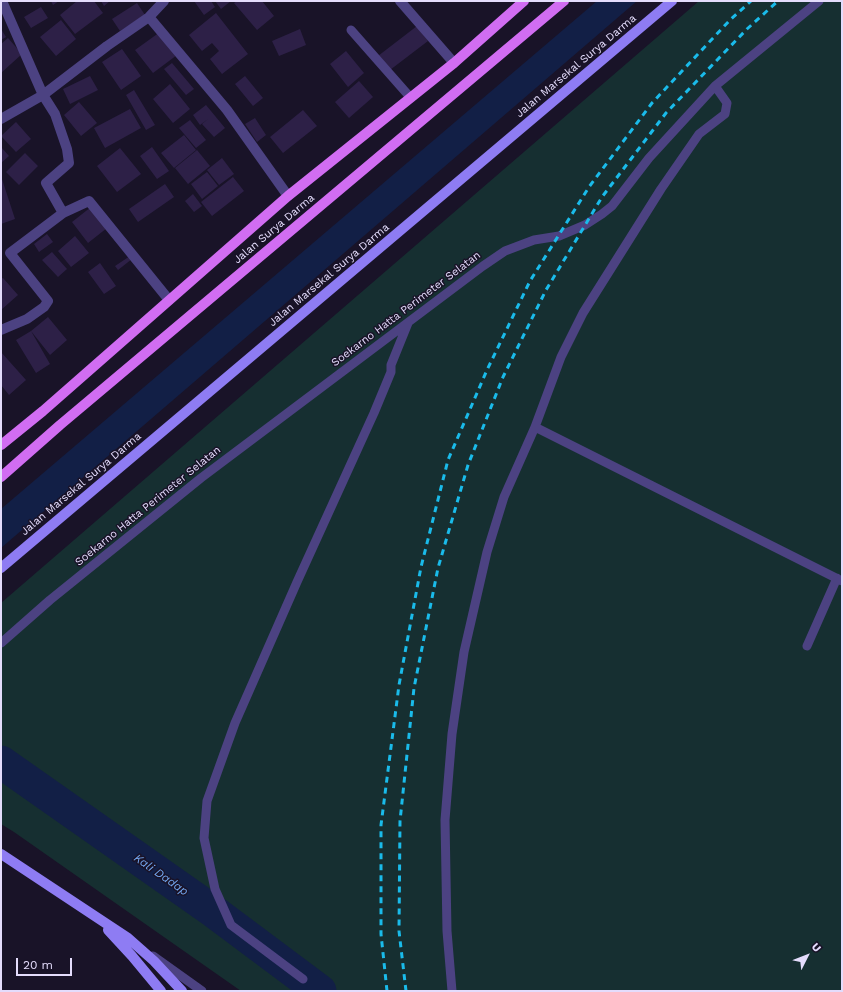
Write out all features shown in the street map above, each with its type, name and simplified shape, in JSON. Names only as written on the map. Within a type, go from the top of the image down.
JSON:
[{"type":"main road","name":"Jalan Surya Darma","points":[[1,444],[43,411],[288,196],[454,63],[524,1]]},
{"type":"main road","name":"Jalan Surya Darma","points":[[1,477],[60,425],[564,1]]},
{"type":"street","points":[[2,1],[43,95],[55,114],[68,156],[69,163],[46,183],[63,214]]},
{"type":"street","points":[[1,120],[43,95],[107,46],[149,17],[164,1]]},
{"type":"street","points":[[400,1],[454,63]]},
{"type":"street","name":"Jalan Marsekal Surya Darma","points":[[1,568],[672,1]]},
{"type":"street","points":[[149,17],[227,110],[288,196]]},
{"type":"street","points":[[1,330],[26,319],[44,307],[48,301],[10,254],[63,214],[89,201],[169,300]]},
{"type":"street","points":[[1,854],[128,938],[154,961],[182,991]]},
{"type":"street","points":[[84,908],[113,935],[161,991]]},
{"type":"lane","name":"Soekarno Hatta Perimeter Selatan","points":[[1,643],[56,596],[201,478],[505,251],[534,240],[559,236],[585,225],[602,214],[612,206],[649,158],[715,86],[819,1]]},
{"type":"lane","points":[[351,30],[410,98]]},
{"type":"lane","points":[[452,991],[447,931],[445,820],[452,734],[464,652],[487,552],[504,497],[535,427],[561,357],[583,313],[661,189],[699,134],[725,114],[727,103],[715,86]]},
{"type":"lane","points":[[303,979],[231,925],[215,889],[204,838],[207,801],[235,723],[296,582],[374,413],[391,372],[392,365],[408,323]]},
{"type":"lane","points":[[535,427],[839,580],[807,646]]},
{"type":"lane","points":[[128,938],[202,991]]},
{"type":"green space","points":[[699,1],[842,1],[842,991],[241,991],[1,824],[1,603]]},
{"type":"water","points":[[597,1],[637,1],[1,548],[1,509]]},
{"type":"building","points":[[51,1],[59,1],[53,5]]},
{"type":"building","points":[[77,1],[94,1],[103,13],[75,34],[60,15]]},
{"type":"building","points":[[101,1],[110,1],[104,6]]},
{"type":"building","points":[[194,1],[211,1],[215,7],[204,15]]},
{"type":"building","points":[[215,1],[231,1],[221,9]]},
{"type":"building","points":[[237,1],[262,1],[274,16],[257,30],[234,3]]},
{"type":"building","points":[[137,3],[145,15],[120,31],[112,19]]},
{"type":"building","points":[[41,7],[48,18],[31,28],[24,17]]},
{"type":"building","points":[[216,13],[248,54],[222,74],[210,59],[219,51],[212,43],[202,51],[189,35]]},
{"type":"building","points":[[61,20],[76,39],[56,56],[40,37]]},
{"type":"building","points":[[417,26],[428,41],[390,70],[378,56]]},
{"type":"building","points":[[1,29],[6,37],[1,40]]},
{"type":"building","points":[[300,29],[306,45],[279,56],[272,41]]},
{"type":"building","points":[[160,32],[177,55],[153,73],[135,50]]},
{"type":"building","points":[[8,38],[22,54],[1,73],[1,44]]},
{"type":"building","points":[[122,49],[141,76],[121,90],[102,62]]},
{"type":"building","points":[[346,51],[364,73],[348,87],[330,64]]},
{"type":"building","points":[[172,63],[194,89],[186,95],[164,69]]},
{"type":"building","points":[[90,76],[98,90],[70,104],[63,89]]},
{"type":"building","points":[[245,76],[263,98],[253,106],[235,84]]},
{"type":"building","points":[[359,81],[373,97],[349,118],[335,102]]},
{"type":"building","points":[[170,84],[190,109],[173,123],[153,99]]},
{"type":"building","points":[[134,90],[155,125],[146,130],[126,95]]},
{"type":"building","points":[[79,102],[97,123],[81,136],[64,115]]},
{"type":"building","points":[[206,105],[225,128],[214,137],[202,124],[208,119],[200,125],[193,115]]},
{"type":"building","points":[[130,109],[141,128],[105,148],[94,128]]},
{"type":"building","points":[[303,110],[317,126],[283,153],[270,137]]},
{"type":"building","points":[[255,118],[266,135],[257,142],[245,124]]},
{"type":"building","points":[[190,120],[206,140],[196,148],[179,128]]},
{"type":"building","points":[[16,122],[31,139],[16,152],[1,136]]},
{"type":"building","points":[[184,135],[196,150],[174,168],[161,153]]},
{"type":"building","points":[[1,147],[9,156],[1,163]]},
{"type":"building","points":[[152,147],[169,171],[157,179],[140,156]]},
{"type":"building","points":[[120,148],[141,174],[117,192],[97,166]]},
{"type":"building","points":[[197,150],[210,166],[188,184],[175,168]]},
{"type":"building","points":[[25,153],[38,166],[19,185],[6,172]]},
{"type":"building","points":[[222,158],[234,174],[219,185],[207,170]]},
{"type":"building","points":[[207,172],[218,186],[202,199],[191,184]]},
{"type":"building","points":[[1,176],[15,219],[1,224]]},
{"type":"building","points":[[233,177],[244,191],[212,216],[201,202]]},
{"type":"building","points":[[165,184],[174,197],[138,222],[129,209]]},
{"type":"building","points":[[193,194],[202,206],[194,212],[185,201]]},
{"type":"building","points":[[91,207],[107,228],[88,243],[72,222]]},
{"type":"building","points":[[47,234],[53,242],[39,252],[34,244]]},
{"type":"building","points":[[75,236],[89,253],[71,267],[58,251]]},
{"type":"building","points":[[52,252],[67,269],[58,277],[42,260]]},
{"type":"building","points":[[130,256],[132,259],[118,270],[115,266]]},
{"type":"building","points":[[100,263],[116,286],[104,294],[88,272]]},
{"type":"building","points":[[3,278],[18,295],[1,310],[1,279]]},
{"type":"building","points":[[48,317],[67,340],[50,355],[31,331]]},
{"type":"building","points":[[31,331],[50,364],[36,373],[16,340]]},
{"type":"building","points":[[1,352],[26,380],[9,395],[1,385]]},
{"type":"waterway","name":"Kali Dadap","points":[[1,762],[213,911],[320,991]]},
{"type":"railway","points":[[387,991],[381,934],[381,825],[399,685],[421,567],[448,460],[487,370],[530,281],[589,187],[652,103],[730,20],[751,1]]},
{"type":"railway","points":[[406,991],[399,931],[400,821],[414,688],[438,568],[468,465],[503,377],[546,290],[602,197],[666,113],[747,29],[778,1]]}]
